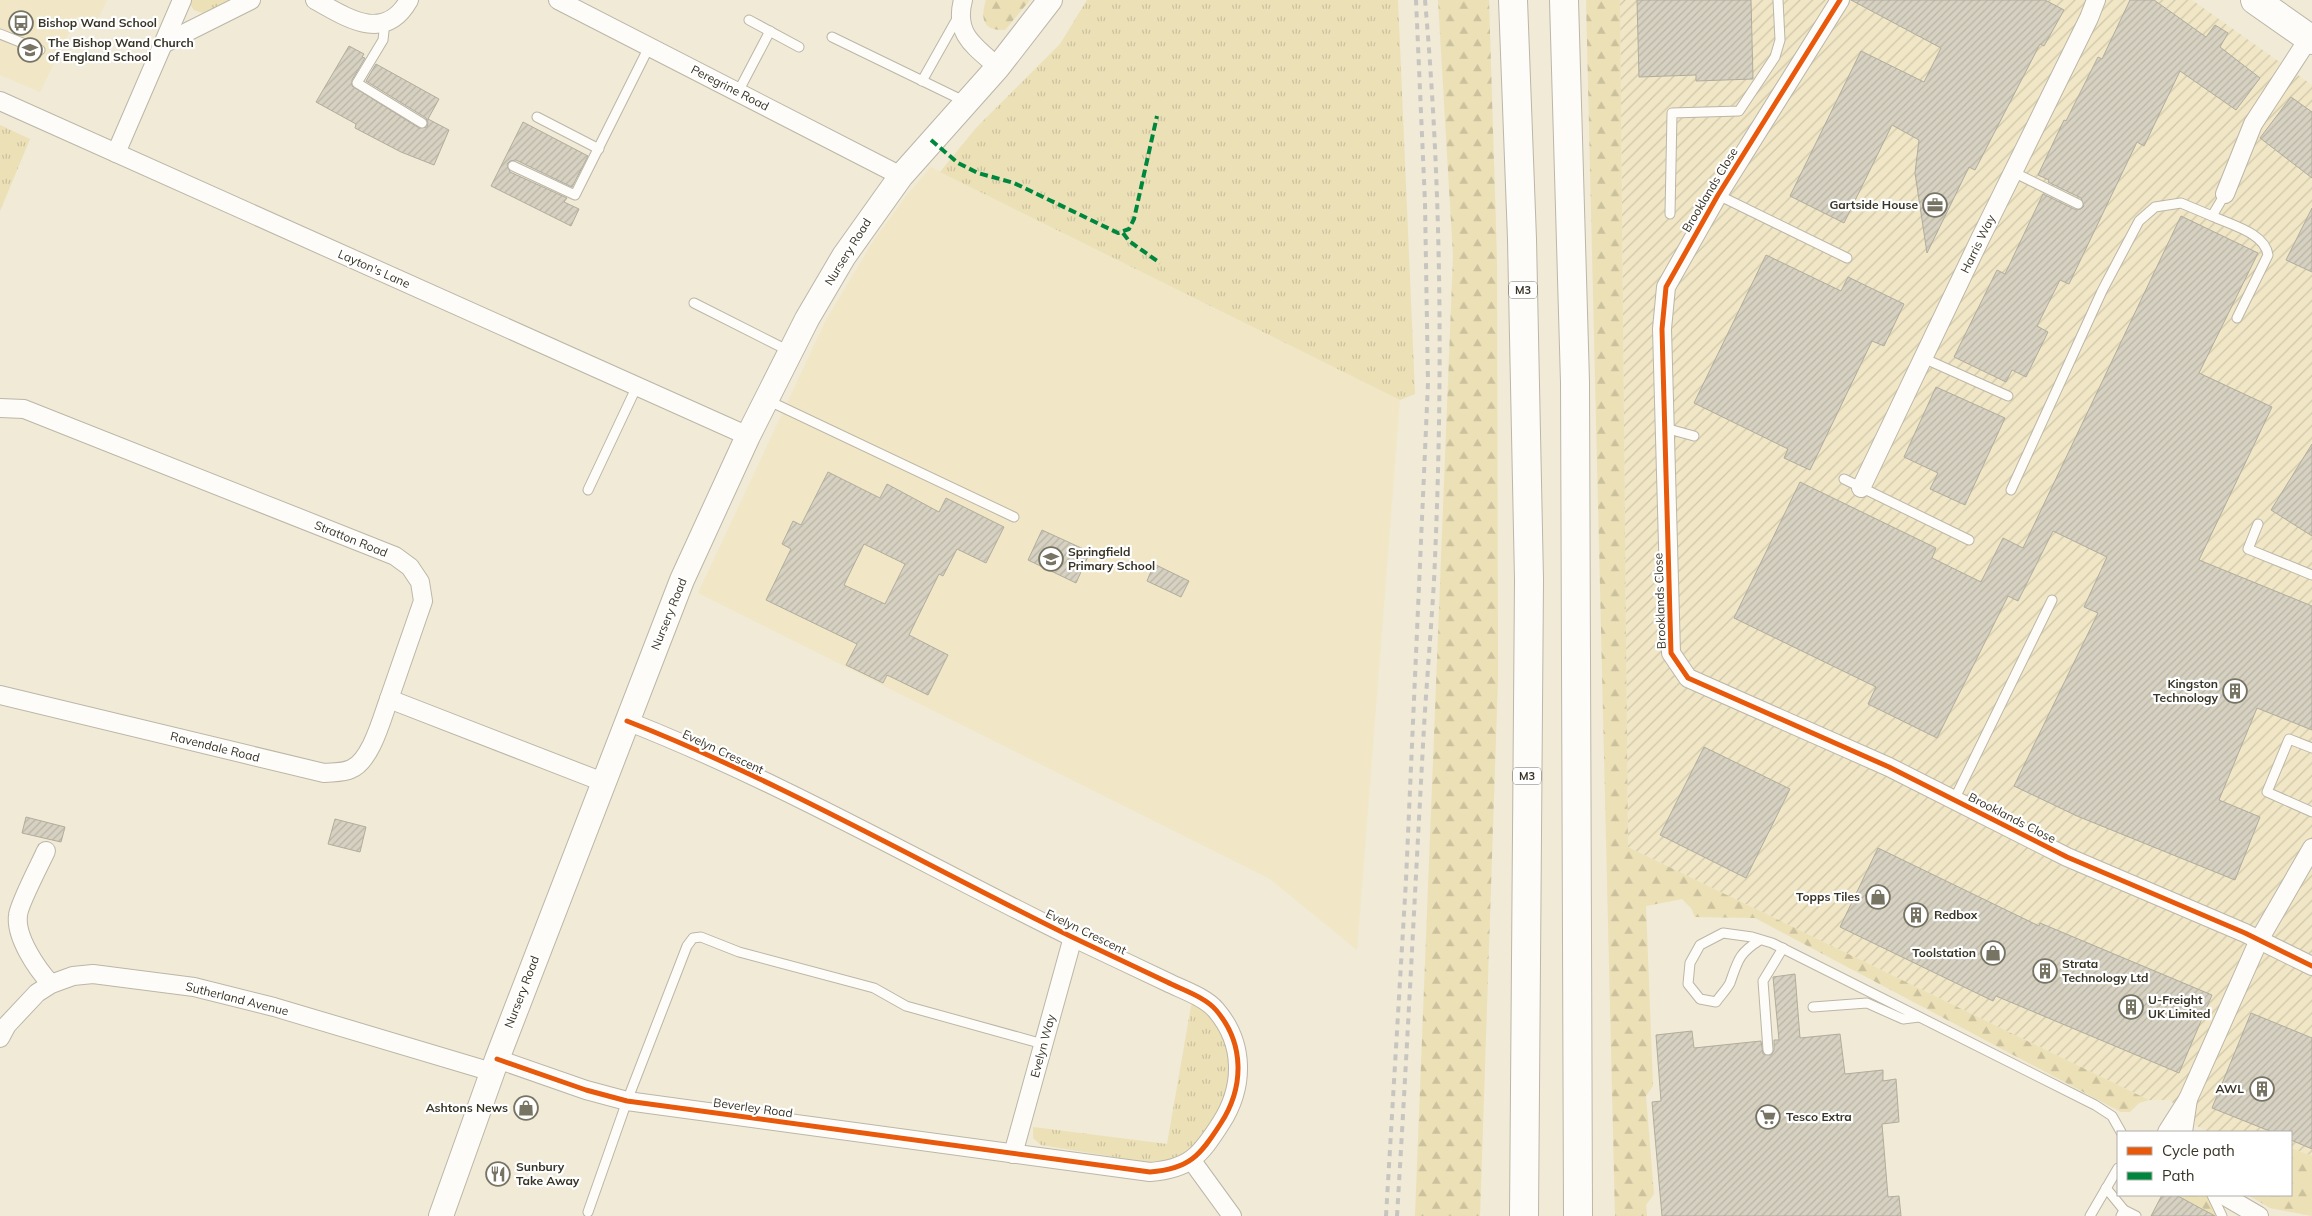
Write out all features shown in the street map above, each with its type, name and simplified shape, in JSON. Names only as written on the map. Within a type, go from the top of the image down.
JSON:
[{"type":"main road","name":"M3","points":[[1514,0],[1522,239],[1529,580],[1524,1216]]},
{"type":"main road","points":[[1564,0],[1575,401],[1578,1216]]},
{"type":"main road","points":[[2268,6],[2310,39]]},
{"type":"main road","name":"M3","points":[[1508,1216],[1525,1037]]},
{"type":"street","points":[[116,153],[182,0]]},
{"type":"street","points":[[163,44],[251,0]]},
{"type":"street","points":[[315,0],[354,22],[369,24],[384,22],[396,15],[409,0]]},
{"type":"street","name":"Peregrine Road","points":[[558,0],[901,176]]},
{"type":"street","name":"Nursery Road","points":[[440,1216],[494,1065],[682,580],[748,436],[807,319],[844,256],[901,176],[998,67],[1050,0]]},
{"type":"street","name":"Brooklands Close","points":[[1840,0],[1718,195],[1666,287],[1662,330],[1671,654],[1688,678],[1889,768],[2067,857],[2259,940],[2312,966]]},
{"type":"street","name":"Harris Way","points":[[1861,488],[2089,18],[2096,0]]},
{"type":"street","points":[[961,7],[961,26],[970,42],[998,67]]},
{"type":"street","points":[[2225,194],[2254,124],[2310,39]]},
{"type":"street","name":"Layton's Lane","points":[[0,101],[748,436]]},
{"type":"street","name":"Stratton Road","points":[[0,408],[24,409],[395,556],[410,567],[420,582],[423,601],[389,699]]},
{"type":"street","name":"Ravendale Road","points":[[0,695],[324,772],[344,771],[360,764],[371,744],[389,699]]},
{"type":"street","points":[[389,699],[603,782]]},
{"type":"street","name":"Evelyn Crescent","points":[[627,721],[698,749],[1072,937],[1193,995],[1215,1008],[1231,1030],[1239,1056],[1238,1080],[1232,1103],[1220,1124],[1192,1161],[1169,1171],[1150,1172],[1012,1154]]},
{"type":"street","points":[[2168,1131],[2188,1099],[2259,940],[2312,848]]},
{"type":"street","points":[[46,851],[18,915],[21,936],[38,970],[51,984]]},
{"type":"street","name":"Evelyn Way","points":[[1012,1154],[1072,937]]},
{"type":"street","name":"Sutherland Avenue","points":[[0,1038],[8,1025],[37,993],[51,984],[73,976],[93,974],[194,987],[494,1065]]},
{"type":"street","name":"Beverley Road","points":[[494,1065],[627,1101],[1012,1154]]},
{"type":"street","points":[[2183,1131],[2188,1099]]},
{"type":"street","points":[[1192,1161],[1232,1216]]},
{"type":"street","points":[[2224,1196],[2259,1216]]},
{"type":"lane","points":[[1670,214],[1672,113],[1739,111],[1775,57],[1780,40],[1778,0]]},
{"type":"lane","points":[[922,81],[961,7]]},
{"type":"lane","points":[[749,20],[799,46]]},
{"type":"lane","points":[[384,22],[383,40],[357,83],[422,123]]},
{"type":"lane","points":[[738,92],[770,31]]},
{"type":"lane","points":[[0,34],[40,50]]},
{"type":"lane","points":[[832,37],[966,102]]},
{"type":"lane","points":[[513,166],[575,195],[649,47]]},
{"type":"lane","points":[[537,117],[598,149]]},
{"type":"lane","points":[[2013,172],[2078,204]]},
{"type":"lane","points":[[2212,216],[2225,194]]},
{"type":"lane","points":[[1718,195],[1847,258]]},
{"type":"lane","points":[[2011,490],[2102,291],[2139,221],[2155,207],[2181,203],[2260,239],[2267,246],[2268,256],[2237,318]]},
{"type":"lane","points":[[694,303],[791,352]]},
{"type":"lane","points":[[1923,358],[2008,396]]},
{"type":"lane","points":[[588,490],[637,386]]},
{"type":"lane","points":[[767,400],[1014,518]]},
{"type":"lane","points":[[1665,428],[1694,436]]},
{"type":"lane","points":[[1844,479],[1969,540]]},
{"type":"lane","points":[[2258,524],[2248,549],[2312,575]]},
{"type":"lane","points":[[1954,800],[2052,600]]},
{"type":"lane","points":[[2312,748],[2289,739],[2267,792],[2312,812]]},
{"type":"lane","points":[[1760,940],[1745,949],[1732,970],[1729,984],[1716,1002],[1700,998],[1688,984],[1690,963],[1700,945],[1723,933],[1760,940],[1783,948],[2095,1106],[2112,1116],[2120,1131]]},
{"type":"lane","points":[[588,1212],[627,1101],[687,946],[693,938],[701,937],[739,952],[874,988],[906,1006],[1043,1044]]},
{"type":"lane","points":[[1768,1050],[1764,982],[1783,948]]},
{"type":"lane","points":[[1813,1007],[1868,1003],[1903,1019],[1920,1017]]},
{"type":"lane","points":[[2090,1216],[2117,1170]]},
{"type":"lane","points":[[2106,1188],[2123,1213],[2136,1216]]},
{"type":"lane","points":[[2212,1196],[2222,1216]]},
{"type":"shaded area","name":"The Bishop Wand Church of England School","points":[[0,0],[107,0],[95,25],[77,16],[40,92],[0,75]]},
{"type":"shaded area","points":[[1620,0],[2192,0],[2312,85],[2312,1156],[2292,1148],[2292,1131],[2207,1131],[2193,1124],[2170,1100],[2149,1100],[1628,847]]},
{"type":"shaded area","name":"Springfield Primary School","points":[[931,167],[1400,400],[1357,950],[1270,879],[698,593],[826,320],[874,240],[907,195]]},
{"type":"green space","points":[[190,0],[231,0],[203,13],[194,10]]},
{"type":"green space","points":[[986,0],[1030,0],[1005,30],[998,30],[988,26],[985,22],[983,13]]},
{"type":"green space","points":[[1087,0],[1398,0],[1415,394],[1400,400],[940,172],[976,128],[1060,44]]},
{"type":"green space","points":[[1438,0],[1489,0],[1497,260],[1498,678],[1480,1216],[1415,1216],[1453,256]]},
{"type":"green space","points":[[1586,0],[1620,0],[1628,847],[2149,1100],[2139,1103],[2130,1112],[2121,1112],[1755,918],[1695,917],[1691,908],[1682,899],[1646,906],[1653,1086],[1646,1096],[1654,1194],[1646,1205],[1647,1216],[1615,1216]]},
{"type":"green space","points":[[0,125],[30,139],[0,211]]},
{"type":"green space","points":[[1193,995],[1215,1008],[1238,1080],[1192,1161],[1158,1171],[1152,1163],[1041,1145],[1033,1138],[1033,1127],[1167,1144]]},
{"type":"green space","points":[[2292,1148],[2312,1156],[2312,1216],[2270,1208],[2250,1196],[2292,1196]]},
{"type":"green space","points":[[2178,1196],[2208,1196],[2219,1216],[2201,1216],[2204,1209]]},
{"type":"building","points":[[1637,0],[1751,0],[1753,79],[1696,81],[1696,75],[1639,77]]},
{"type":"building","points":[[1851,0],[2045,0],[2064,10],[2044,46],[2040,44],[1975,170],[1969,167],[1927,253],[1915,173],[1919,140],[1892,125],[1844,223],[1790,196],[1861,51],[1924,82],[1941,48]]},
{"type":"building","points":[[2130,0],[2154,0],[2206,37],[2215,25],[2228,33],[2220,47],[2260,78],[2236,110],[2180,71],[2144,146],[2137,142],[2069,284],[2060,280],[2037,326],[2048,332],[2026,377],[2012,370],[2006,382],[1954,357],[1997,270],[2005,274],[2043,194],[2076,210],[2084,206],[2081,198],[2038,175],[2064,120],[2066,121],[2098,57],[2102,59]]},
{"type":"building","points":[[349,46],[364,54],[362,57],[365,58],[352,80],[352,86],[419,128],[427,127],[426,118],[366,81],[376,64],[439,99],[428,119],[449,130],[434,165],[401,152],[355,128],[356,124],[316,102]]},
{"type":"building","points":[[2291,97],[2312,112],[2312,178],[2260,138]]},
{"type":"building","points":[[523,122],[588,156],[572,187],[516,160],[510,161],[507,164],[510,172],[567,198],[564,202],[579,209],[571,226],[491,186]]},
{"type":"building","points":[[2312,208],[2312,272],[2286,260]]},
{"type":"building","points":[[2181,216],[2258,253],[2199,373],[2272,407],[2199,560],[2312,606],[2312,730],[2257,708],[2219,800],[2260,817],[2235,880],[2077,816],[2014,786],[2098,613],[2084,607],[2107,557],[2053,531],[2018,601],[2008,596],[1937,738],[1868,704],[1876,687],[1734,618],[1800,482],[1936,548],[1932,558],[1981,582],[2003,538],[2023,548]]},
{"type":"building","points":[[1766,255],[1841,291],[1848,277],[1904,304],[1884,346],[1872,341],[1810,470],[1784,458],[1788,449],[1694,403]]},
{"type":"building","points":[[1936,387],[2005,418],[1965,505],[1930,489],[1938,473],[1904,457]]},
{"type":"building","points":[[2312,444],[2312,536],[2271,510]]},
{"type":"building","points":[[828,472],[880,498],[887,484],[939,512],[946,498],[1004,527],[986,563],[957,549],[943,576],[939,574],[909,635],[948,655],[928,695],[887,675],[883,683],[846,665],[857,644],[766,600],[791,549],[782,544],[793,521],[801,525]],"holes":[[[864,544],[905,564],[885,604],[844,585]]]},
{"type":"building","points":[[1042,530],[1090,552],[1076,583],[1028,560]]},
{"type":"building","points":[[1154,564],[1189,581],[1181,597],[1147,581]]},
{"type":"building","points":[[1704,747],[1790,789],[1746,878],[1660,835]]},
{"type":"building","points":[[26,817],[65,827],[61,842],[22,833]]},
{"type":"building","points":[[335,819],[366,827],[360,852],[328,844]]},
{"type":"building","points":[[1878,848],[2039,926],[2040,923],[2212,995],[2179,1073],[1996,996],[1993,1001],[1840,927]]},
{"type":"building","name":"Tesco Extra","points":[[1795,974],[1800,1038],[1840,1034],[1845,1074],[1883,1070],[1883,1081],[1896,1079],[1899,1122],[1882,1124],[1888,1197],[1899,1196],[1901,1216],[1662,1216],[1652,1102],[1661,1101],[1656,1035],[1692,1031],[1694,1048],[1761,1041],[1763,1054],[1771,1055],[1774,1050],[1774,1040],[1779,1040],[1773,977]]},
{"type":"building","name":"AWL","points":[[2251,1013],[2312,1038],[2312,1149],[2292,1140],[2292,1131],[2270,1131],[2212,1108]]},
{"type":"building","points":[[2161,1196],[2178,1196],[2215,1216],[2151,1216]]},
{"type":"railway","points":[[1386,1216],[1406,880],[1428,383],[1425,203],[1416,0]]},
{"type":"railway","points":[[1397,1216],[1434,581],[1439,436],[1438,218],[1431,72],[1425,0]]},
{"type":"marked path","points":[[931,140],[958,163],[978,173],[1014,183],[1118,233],[1129,229],[1134,219],[1157,116]]},
{"type":"marked path","points":[[1123,233],[1129,241],[1160,263]]},
{"type":"cycle path","points":[[1840,0],[1718,195],[1666,287],[1662,329],[1671,653],[1688,678],[1889,767],[2067,857],[2245,933],[2312,966]]},
{"type":"cycle path","points":[[497,1059],[586,1090],[627,1101],[1150,1172],[1175,1168],[1192,1159],[1207,1144],[1229,1109],[1237,1080],[1236,1051],[1225,1023],[1216,1010],[1206,1001],[1017,910],[852,824],[740,770],[627,721]]},
{"type":"place","name":"Bishop Wand School","points":[[21,23]]},
{"type":"place","name":"The Bishop Wand Church of England School","points":[[30,50]]},
{"type":"place","name":"Gartside House","points":[[1935,205]]},
{"type":"place","name":"Springfield Primary School","points":[[1051,559]]},
{"type":"place","name":"Kingston Technology","points":[[2235,691]]},
{"type":"place","name":"Topps Tiles","points":[[1878,897]]},
{"type":"place","name":"Redbox","points":[[1916,915]]},
{"type":"place","name":"Toolstation","points":[[1993,953]]},
{"type":"place","name":"Strata Technology Ltd","points":[[2045,971]]},
{"type":"place","name":"U-Freight UK Limited","points":[[2131,1007]]},
{"type":"place","name":"AWL","points":[[2262,1089]]},
{"type":"place","name":"Ashtons News","points":[[526,1108]]},
{"type":"place","name":"Tesco Extra","points":[[1768,1117]]},
{"type":"place","name":"Sunbury Take Away","points":[[498,1174]]}]
